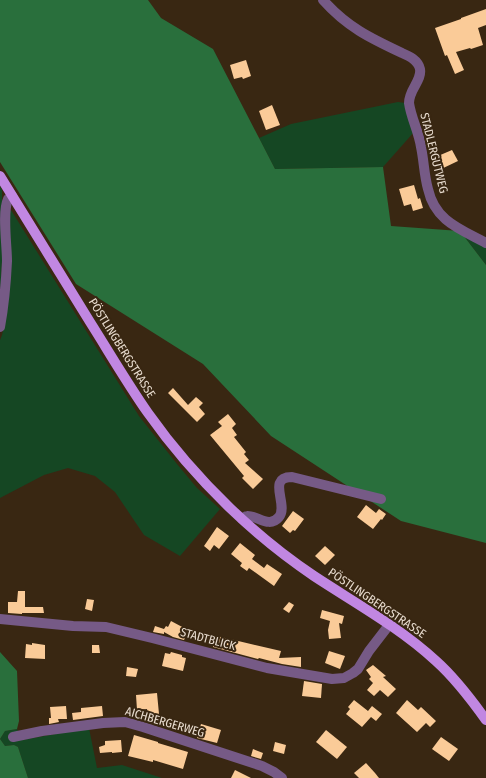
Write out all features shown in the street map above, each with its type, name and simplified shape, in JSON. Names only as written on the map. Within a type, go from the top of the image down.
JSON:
[{"type":"main road","name":"PÖSTLINGBERGSTRASSE","points":[[0,176],[147,412],[202,479],[242,519],[301,567],[425,652],[444,668],[465,692],[486,720]]},
{"type":"street","name":"STADLERGUTWEG","points":[[323,0],[339,17],[358,31],[409,57],[419,64],[419,78],[408,98],[408,103],[421,146],[430,197],[438,212],[451,224],[486,242]]},
{"type":"street","points":[[0,326],[4,301],[7,263],[5,209],[8,199],[12,196]]},
{"type":"street","points":[[242,519],[249,516],[269,522],[275,521],[279,518],[282,509],[279,487],[282,478],[287,477],[381,499]]},
{"type":"street","name":"STADTBLICK","points":[[0,619],[106,628],[152,638],[267,668],[332,679],[344,678],[358,669],[369,651],[388,627]]},
{"type":"street","name":"AICHBERGERWEG","points":[[13,737],[64,728],[125,722],[262,766],[282,778]]},
{"type":"green space","points":[[0,0],[148,0],[161,18],[213,49],[275,169],[383,167],[391,226],[460,231],[486,265],[486,543],[401,521],[271,436],[203,364],[76,284],[0,162]]},
{"type":"green space","points":[[398,102],[405,103],[414,132],[383,167],[275,169],[259,138],[291,124]]},
{"type":"green space","points":[[0,186],[2,190],[3,241],[0,303]]},
{"type":"green space","points":[[11,210],[139,416],[197,488],[220,509],[180,556],[144,535],[115,492],[95,476],[68,468],[44,475],[0,498],[0,340],[5,322],[9,212]]},
{"type":"green space","points":[[460,231],[486,244],[486,265]]},
{"type":"green space","points":[[0,652],[17,671],[19,721],[17,729],[5,731],[0,739]]},
{"type":"green space","points":[[89,728],[97,768],[122,765],[162,778],[28,778],[18,747],[14,745],[5,746],[0,739],[5,731],[17,729],[22,740]]},
{"type":"green space","points":[[0,739],[5,746],[14,745],[18,747],[28,778],[0,778]]},
{"type":"building","points":[[486,9],[486,25],[478,28],[483,45],[456,52],[464,70],[455,74],[447,55],[445,56],[435,28]]},
{"type":"building","points":[[246,60],[251,76],[243,79],[242,77],[234,79],[230,65]]},
{"type":"building","points":[[272,105],[280,125],[266,130],[259,111]]},
{"type":"building","points":[[452,150],[458,161],[437,171],[431,159]]},
{"type":"building","points":[[414,185],[418,199],[420,198],[423,208],[413,211],[411,204],[404,206],[399,189]]},
{"type":"building","points":[[173,388],[188,405],[196,397],[203,403],[199,407],[205,414],[197,422],[168,393]]},
{"type":"building","points":[[228,414],[236,424],[232,428],[237,435],[234,437],[246,452],[244,454],[249,460],[245,463],[263,479],[253,489],[242,478],[244,476],[210,435],[222,426],[218,422]]},
{"type":"building","points":[[366,505],[376,513],[379,509],[386,514],[373,529],[357,517]]},
{"type":"building","points":[[293,511],[304,519],[295,531],[293,530],[290,533],[282,526]]},
{"type":"building","points":[[217,527],[229,536],[219,549],[214,545],[210,551],[204,546]]},
{"type":"building","points":[[240,543],[255,555],[252,559],[264,568],[267,564],[282,574],[274,586],[249,568],[247,571],[240,566],[242,563],[231,554]]},
{"type":"building","points":[[325,546],[335,555],[325,565],[315,556]]},
{"type":"building","points":[[18,591],[25,591],[25,607],[43,607],[44,613],[8,613],[8,602],[17,602]]},
{"type":"building","points":[[87,599],[94,600],[92,611],[85,609]]},
{"type":"building","points":[[289,602],[294,605],[289,613],[283,609]]},
{"type":"building","points":[[322,610],[344,616],[342,624],[339,623],[341,638],[329,639],[328,630],[330,621],[320,618]]},
{"type":"building","points":[[171,621],[186,629],[183,635],[186,636],[184,640],[173,637],[164,632],[164,634],[153,632],[155,626],[164,629],[166,626],[168,627]]},
{"type":"building","points":[[212,635],[281,651],[279,658],[301,657],[301,667],[258,659],[213,647],[213,645],[210,645]]},
{"type":"building","points":[[32,643],[45,645],[45,659],[25,658],[26,644],[32,645]]},
{"type":"building","points":[[92,645],[99,645],[100,653],[92,653]]},
{"type":"building","points":[[329,651],[345,656],[340,669],[325,663]]},
{"type":"building","points":[[171,652],[182,655],[182,657],[186,658],[183,671],[162,666],[165,653],[170,654]]},
{"type":"building","points":[[373,665],[386,676],[383,677],[396,689],[388,697],[380,690],[374,696],[367,690],[373,683],[369,679],[371,677],[366,670]]},
{"type":"building","points":[[127,667],[138,669],[136,677],[126,676]]},
{"type":"building","points":[[304,681],[322,684],[321,698],[302,696]]},
{"type":"building","points":[[157,693],[159,714],[148,715],[147,709],[137,710],[136,695]]},
{"type":"building","points":[[354,700],[368,711],[372,706],[382,714],[376,721],[371,717],[362,727],[346,714],[350,709],[348,707]]},
{"type":"building","points":[[407,700],[418,710],[421,707],[436,721],[430,727],[426,723],[417,732],[396,713]]},
{"type":"building","points":[[66,706],[67,719],[58,719],[59,722],[49,724],[49,718],[51,718],[50,707]]},
{"type":"building","points":[[102,706],[103,716],[73,720],[72,713],[81,712],[81,708]]},
{"type":"building","points":[[201,724],[221,730],[217,743],[197,738]]},
{"type":"building","points":[[326,730],[347,747],[337,759],[316,742]]},
{"type":"building","points":[[134,735],[188,752],[183,769],[153,760],[153,762],[128,756]]},
{"type":"building","points":[[441,737],[458,749],[449,761],[432,749]]},
{"type":"building","points":[[121,740],[122,752],[100,753],[99,747],[105,745],[105,741]]},
{"type":"building","points":[[275,742],[286,745],[284,754],[273,751]]},
{"type":"building","points":[[253,749],[263,753],[261,759],[251,756]]},
{"type":"building","points":[[366,763],[379,778],[359,778],[354,773]]},
{"type":"building","points":[[235,770],[251,778],[231,778]]}]
